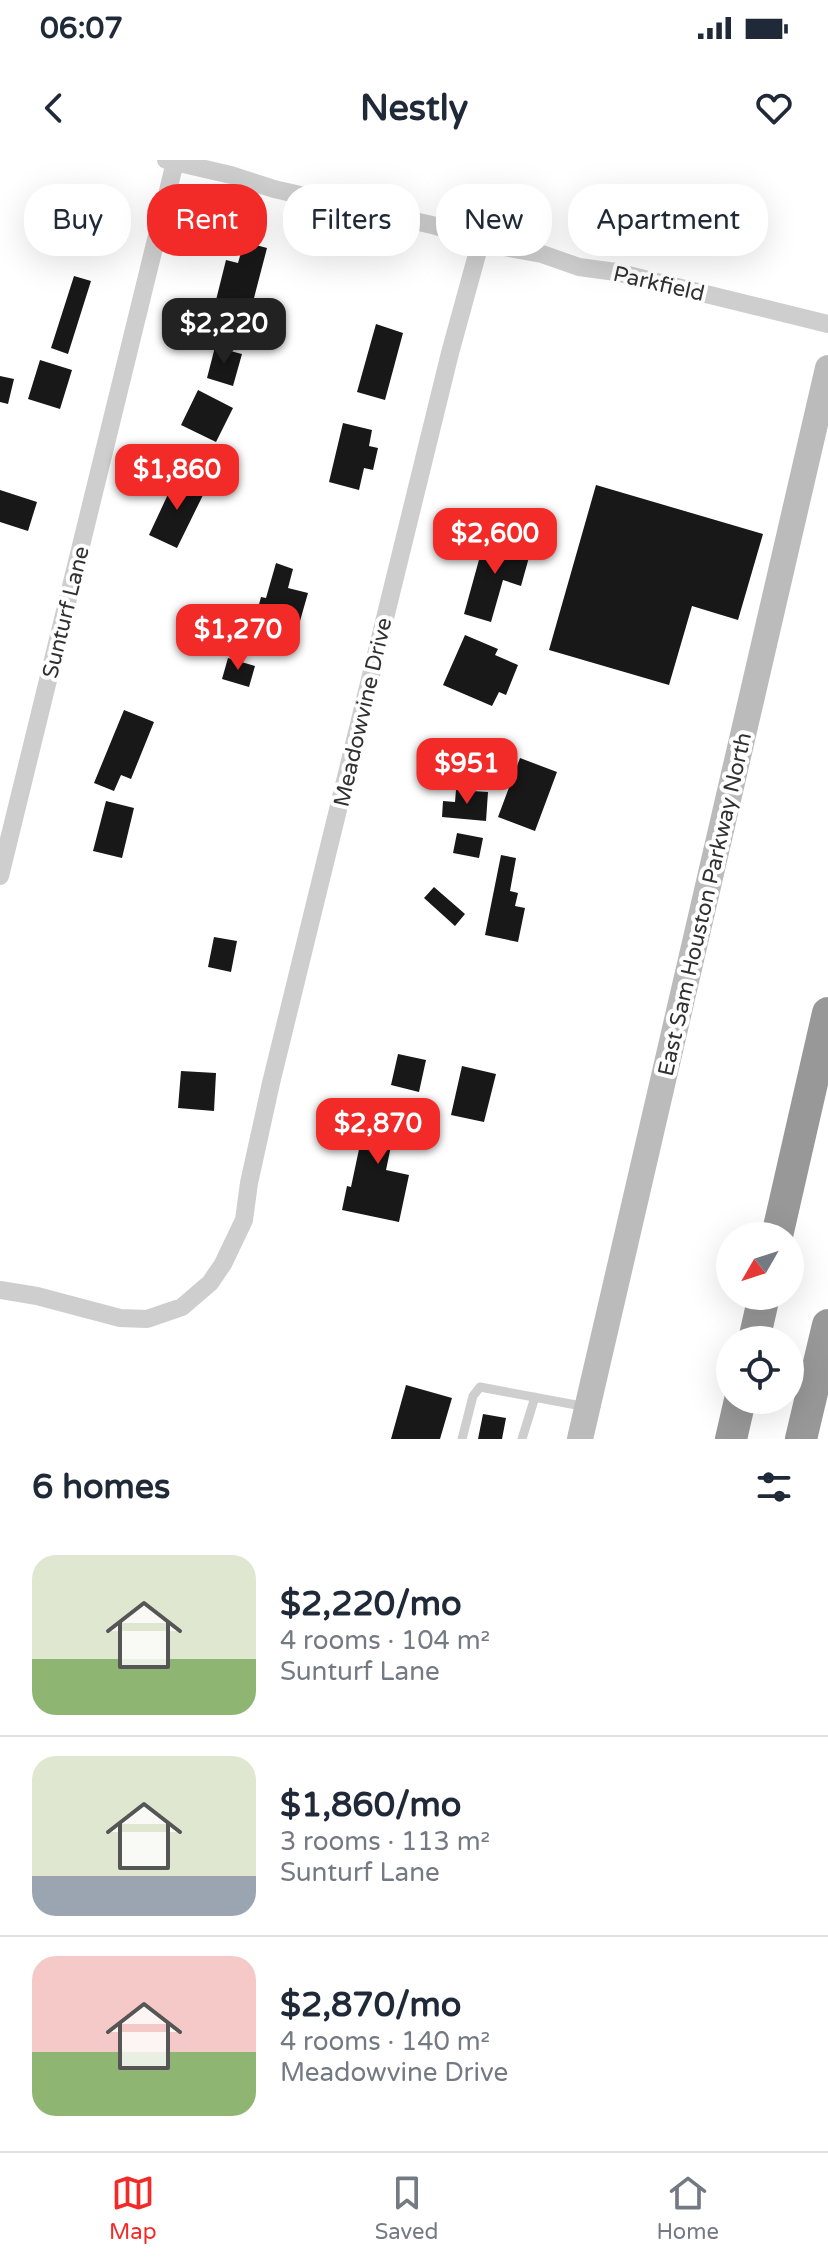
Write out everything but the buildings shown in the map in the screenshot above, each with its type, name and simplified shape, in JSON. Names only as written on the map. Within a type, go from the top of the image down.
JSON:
[{"type":"highway","points":[[780,1222],[828,1013]]},
{"type":"highway","points":[[801,1439],[828,1325]]},
{"type":"highway","points":[[731,1439],[737,1414]]},
{"type":"main road","name":"East Sam Houston Parkway North","points":[[580,1439],[828,368]]},
{"type":"street","name":"Parkfield","points":[[170,161],[274,189],[436,226]]},
{"type":"street","name":"Sunturf Lane","points":[[0,876],[170,161]]},
{"type":"street","name":"Meadowvine Drive","points":[[0,1290],[37,1296],[120,1318],[147,1319],[182,1307],[210,1283],[223,1264],[244,1220],[248,1186],[379,640],[477,256]]},
{"type":"street","name":"Parkfield","points":[[548,256],[579,267],[616,272],[828,324]]},
{"type":"lane","points":[[462,1439],[473,1396],[480,1387],[588,1407]]},
{"type":"lane","points":[[522,1439],[535,1397]]}]
